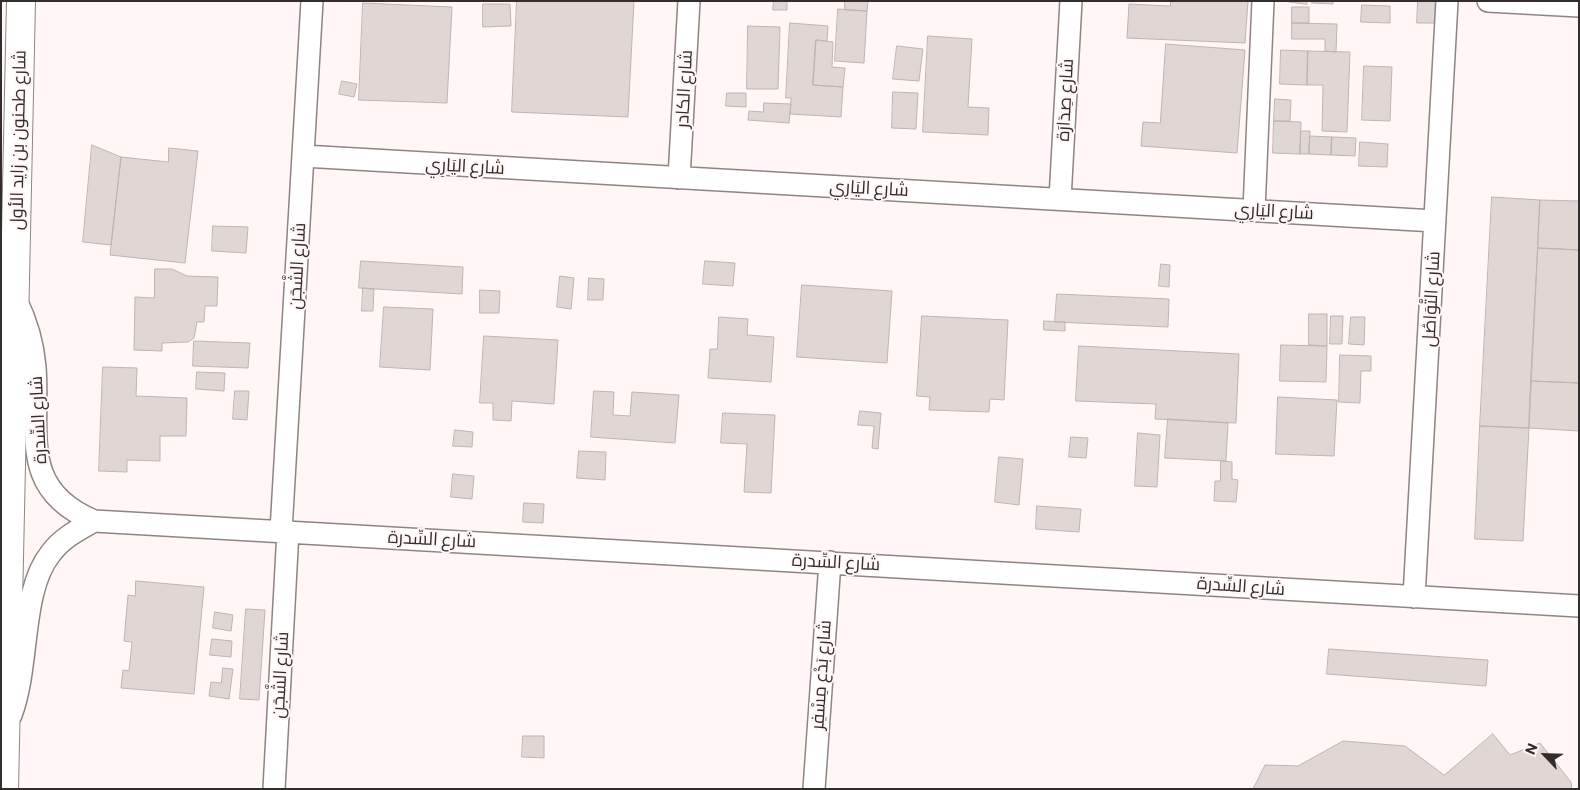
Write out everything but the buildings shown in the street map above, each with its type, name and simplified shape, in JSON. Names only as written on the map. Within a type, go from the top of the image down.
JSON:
[{"type":"street","name":"شارع طحنون بن زايد الأول","points":[[4,789],[22,1]]},
{"type":"street","name":"شارع الشَّجَن","points":[[274,789],[284,531],[312,1]]},
{"type":"street","name":"شارع الكادر","points":[[679,178],[689,1]]},
{"type":"street","name":"شارع صِدَارَة","points":[[1060,199],[1071,1]]},
{"type":"street","points":[[1254,210],[1263,1]]},
{"type":"street","name":"شارع التَّوَاصُل","points":[[1414,597],[1448,1]]},
{"type":"street","points":[[1488,1],[1579,6]]},
{"type":"street","name":"شارع اليَارِي","points":[[303,156],[1435,221]]},
{"type":"street","name":"شارع السِّدرة","points":[[15,298],[29,332],[33,350],[37,457],[42,474],[50,490],[62,504],[77,514],[94,521],[1579,606]]},
{"type":"street","points":[[5,729],[21,683],[31,602],[41,568],[63,540],[94,521]]},
{"type":"street","name":"شارع بَدْع مِسْفِر","points":[[814,789],[830,562]]}]
